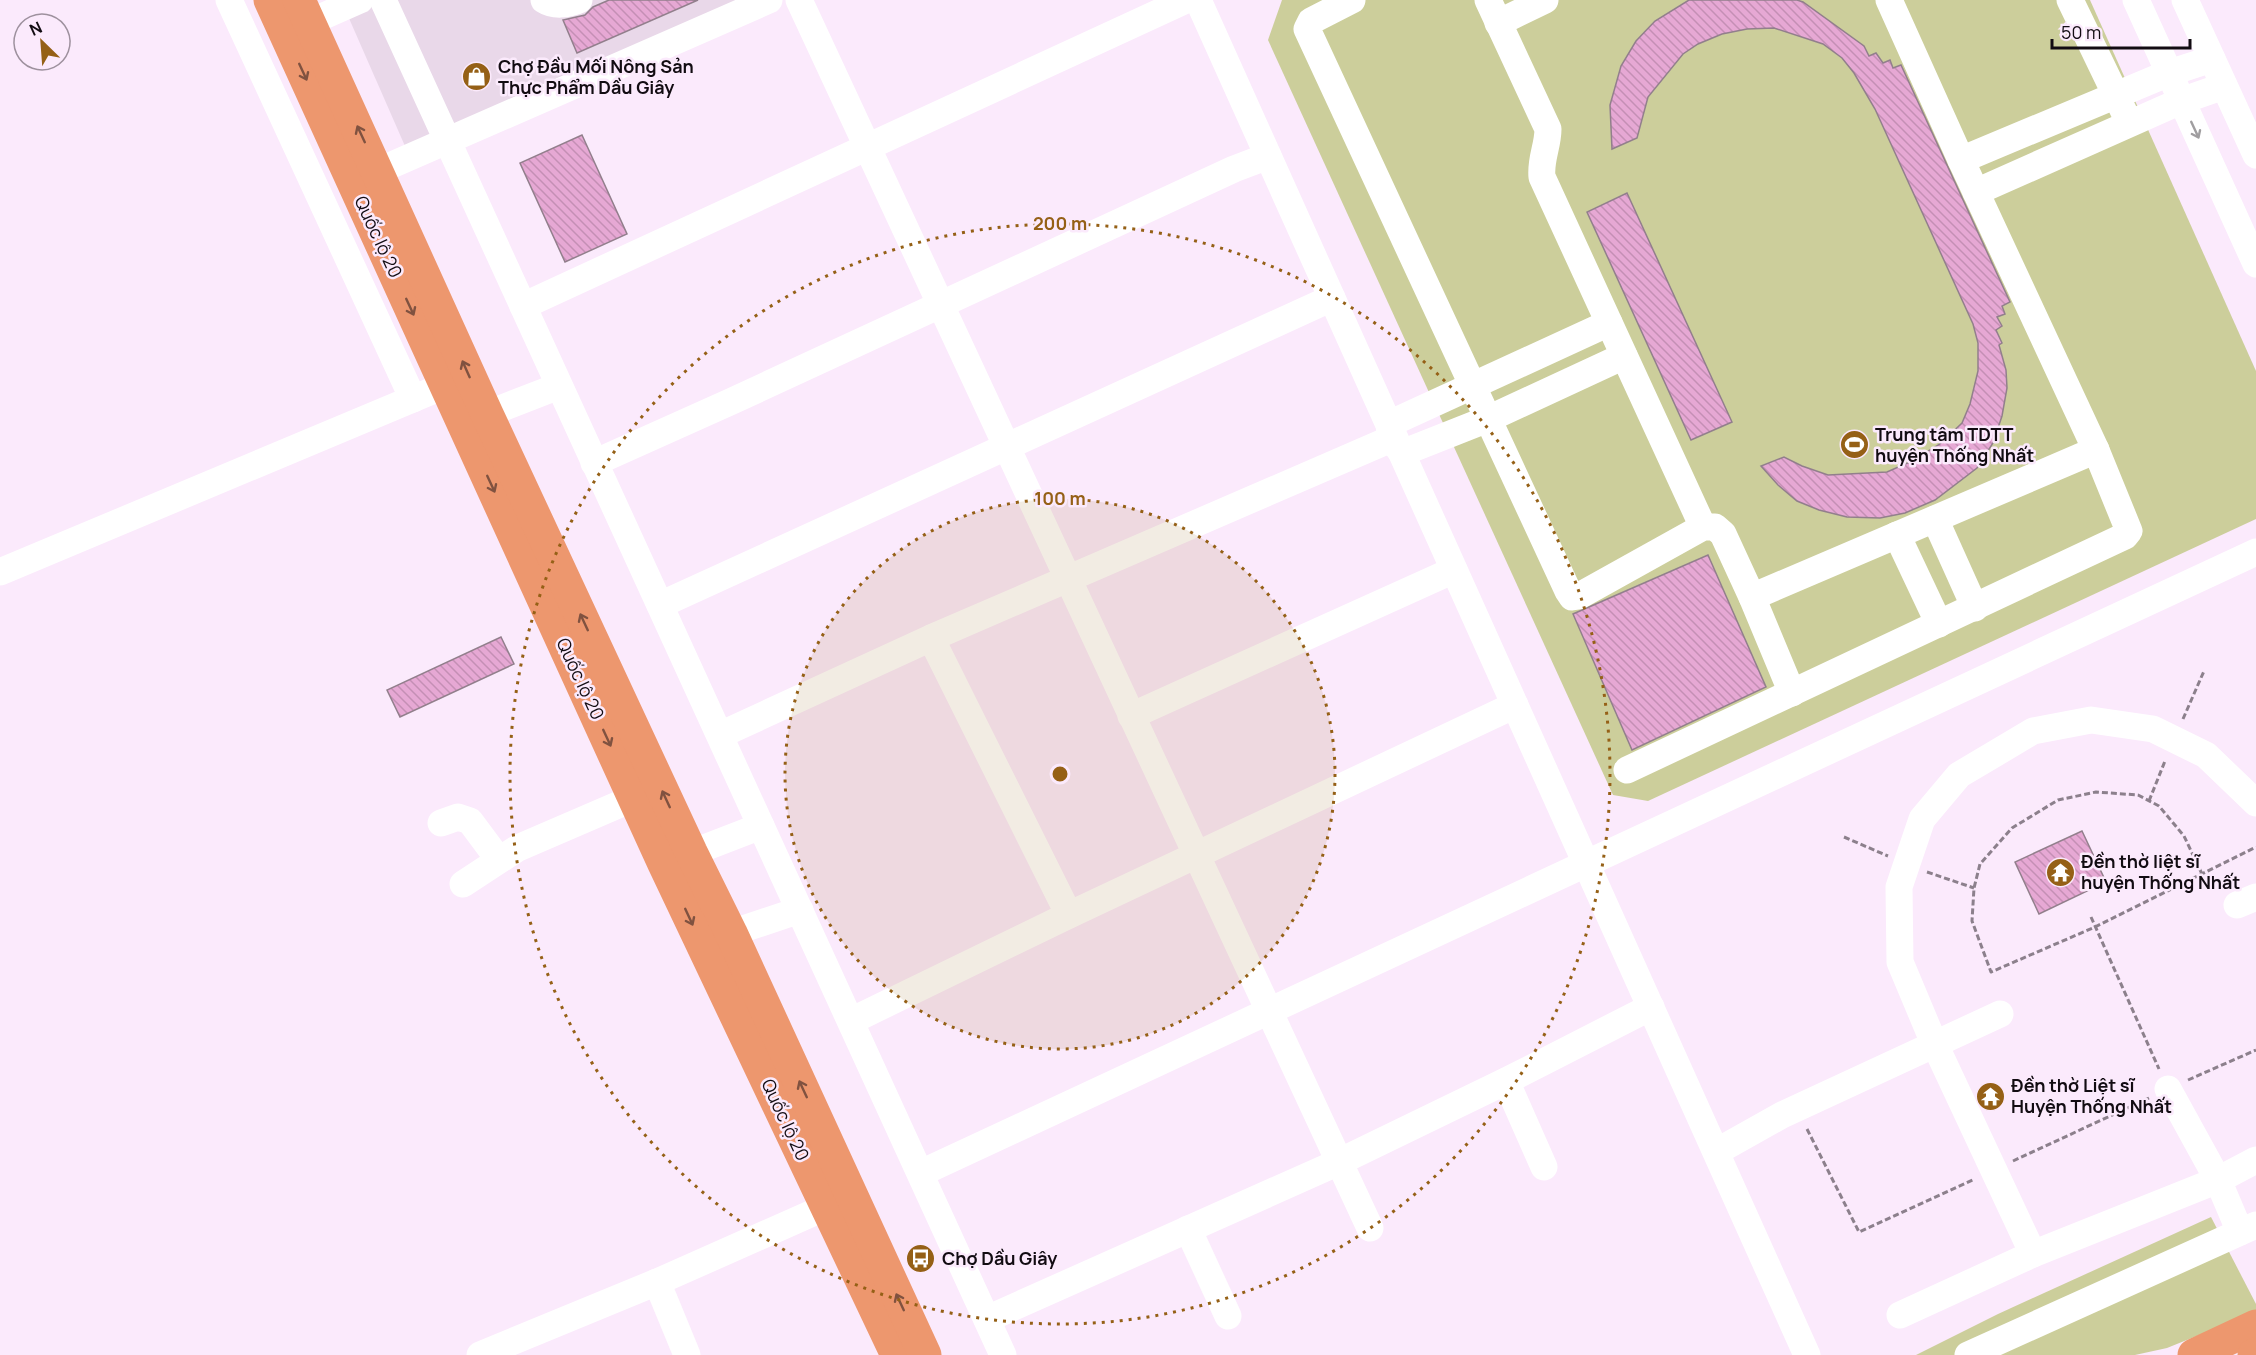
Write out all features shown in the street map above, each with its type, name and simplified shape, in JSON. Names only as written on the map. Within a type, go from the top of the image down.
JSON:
[{"type":"highway","name":"Quốc lộ 20","points":[[270,0],[298,18],[378,171],[487,414],[826,1207],[897,1355]]},
{"type":"highway","name":"Quốc lộ 20","points":[[298,18],[446,385],[634,798],[731,933],[925,1355]]},
{"type":"highway","points":[[2194,1355],[2256,1326]]},
{"type":"street","points":[[229,0],[412,399]]},
{"type":"street","points":[[298,18],[360,0]]},
{"type":"street","points":[[383,0],[1003,1355]]},
{"type":"street","points":[[544,0],[550,4],[573,3],[579,0]]},
{"type":"street","points":[[378,171],[769,0]]},
{"type":"street","points":[[799,0],[1370,1228]]},
{"type":"street","points":[[523,306],[1185,0]]},
{"type":"street","points":[[1198,0],[1807,1355]]},
{"type":"street","points":[[1352,0],[1311,21],[1307,29],[1568,591],[1572,597],[1579,596],[1703,526],[1715,527],[1723,534],[1792,693]]},
{"type":"street","points":[[1545,0],[1493,11],[1548,129],[1548,141],[1541,166],[1542,177],[1703,526]]},
{"type":"street","points":[[1627,770],[1975,608],[2126,536],[2129,531],[2096,450],[1889,0]]},
{"type":"street","points":[[2070,0],[2130,124]]},
{"type":"street","points":[[2136,0],[2256,264]]},
{"type":"street","points":[[2185,0],[2256,155]]},
{"type":"street","points":[[1961,160],[2169,73],[2212,59]]},
{"type":"street","points":[[1976,192],[2181,101],[2224,86]]},
{"type":"street","points":[[594,463],[1234,168],[1268,156]]},
{"type":"street","points":[[660,605],[1332,298]]},
{"type":"street","points":[[720,735],[931,638],[1394,439],[1473,386],[1609,323]]},
{"type":"street","points":[[1394,439],[1488,419],[1624,356]]},
{"type":"street","points":[[0,572],[446,385]]},
{"type":"street","points":[[487,414],[559,386]]},
{"type":"street","points":[[1752,597],[2096,450]]},
{"type":"street","points":[[1935,519],[1975,608]]},
{"type":"street","points":[[1897,535],[1939,624]]},
{"type":"street","points":[[921,1173],[2256,552]]},
{"type":"street","points":[[1131,716],[1454,570]]},
{"type":"street","points":[[931,638],[1069,915]]},
{"type":"street","points":[[851,1021],[1069,915],[1515,705]]},
{"type":"street","points":[[2033,1254],[1935,1045],[1900,962],[1899,887],[1922,819],[1959,775],[2033,731],[2091,720],[2153,729],[2206,755],[2256,802]]},
{"type":"street","points":[[463,884],[518,848],[634,798]]},
{"type":"street","points":[[441,823],[458,817],[470,821],[499,860]]},
{"type":"street","points":[[678,858],[761,826]]},
{"type":"street","points":[[731,933],[800,910]]},
{"type":"street","points":[[987,1319],[1339,1162],[1651,1007]]},
{"type":"street","points":[[1716,1152],[1782,1115],[2000,1014]]},
{"type":"street","points":[[1506,1081],[1544,1167]]},
{"type":"street","points":[[1968,1355],[2248,1228],[2218,1180],[2168,1089]]},
{"type":"street","points":[[1900,1315],[2033,1254],[2218,1180],[2256,1160]]},
{"type":"street","points":[[480,1355],[657,1282],[826,1207]]},
{"type":"street","points":[[1188,1229],[1228,1316]]},
{"type":"street","points":[[657,1282],[687,1355]]},
{"type":"path","points":[[2202,874],[2184,836],[2159,806],[2138,795],[2096,792],[2058,800],[2012,828],[1980,864],[1974,888],[1972,921],[1991,972],[2095,927],[2202,874],[2256,847]]},
{"type":"path","points":[[2091,917],[2168,1089]]},
{"type":"shaded area","name":"Chợ Đầu Mối Nông Sản Thực Phẩm Dầu Giây","points":[[341,0],[753,0],[408,153]]},
{"type":"green space","name":"Trung tâm TDTT huyện Thống Nhất","points":[[1282,0],[2090,0],[2256,371],[2256,519],[1648,801],[1613,795],[1268,40]]},
{"type":"green space","points":[[2211,1217],[2256,1304],[2256,1312],[2167,1348],[2135,1355],[1916,1355],[1998,1314]]},
{"type":"building","points":[[609,0],[698,0],[577,53],[563,20],[585,15],[593,7]]},
{"type":"building","points":[[1689,0],[1797,0],[1864,46],[1869,56],[1876,53],[1883,63],[1890,60],[1893,68],[1901,65],[2010,302],[2002,306],[2005,314],[1997,317],[2002,326],[1996,330],[2002,343],[1999,345],[2006,370],[2007,388],[2002,416],[1993,443],[1977,468],[1935,500],[1905,513],[1880,518],[1847,517],[1819,510],[1797,501],[1761,466],[1784,457],[1828,475],[1887,472],[1912,461],[1940,444],[1962,423],[1970,404],[1978,371],[1978,343],[1973,324],[1875,109],[1854,73],[1842,58],[1823,44],[1774,28],[1747,29],[1722,34],[1698,44],[1683,54],[1648,97],[1637,138],[1612,149],[1610,105],[1621,66],[1636,41],[1655,21]]},
{"type":"building","points":[[582,135],[627,234],[565,262],[520,163]]},
{"type":"building","points":[[1627,193],[1732,422],[1691,440],[1587,212]]},
{"type":"building","points":[[1708,555],[1766,687],[1632,750],[1573,614]]},
{"type":"building","points":[[501,637],[514,664],[400,717],[387,690]]},
{"type":"building","name":"Đền thờ liệt sĩ huyện Thống Nhất","points":[[2082,831],[2106,882],[2039,914],[2015,862]]},
{"type":"place","name":"Chợ Đầu Mối Nông Sản Thực Phẩm Dầu Giây","points":[[477,77]]},
{"type":"place","name":"Trung tâm TDTT huyện Thống Nhất","points":[[1854,445]]},
{"type":"place","name":"Đền thờ liệt sĩ huyện Thống Nhất","points":[[2060,872]]},
{"type":"place","name":"Đền thờ Liệt sĩ Huyện Thống Nhất","points":[[1990,1096]]},
{"type":"place","name":"Chợ Dầu Giây","points":[[921,1259]]}]
